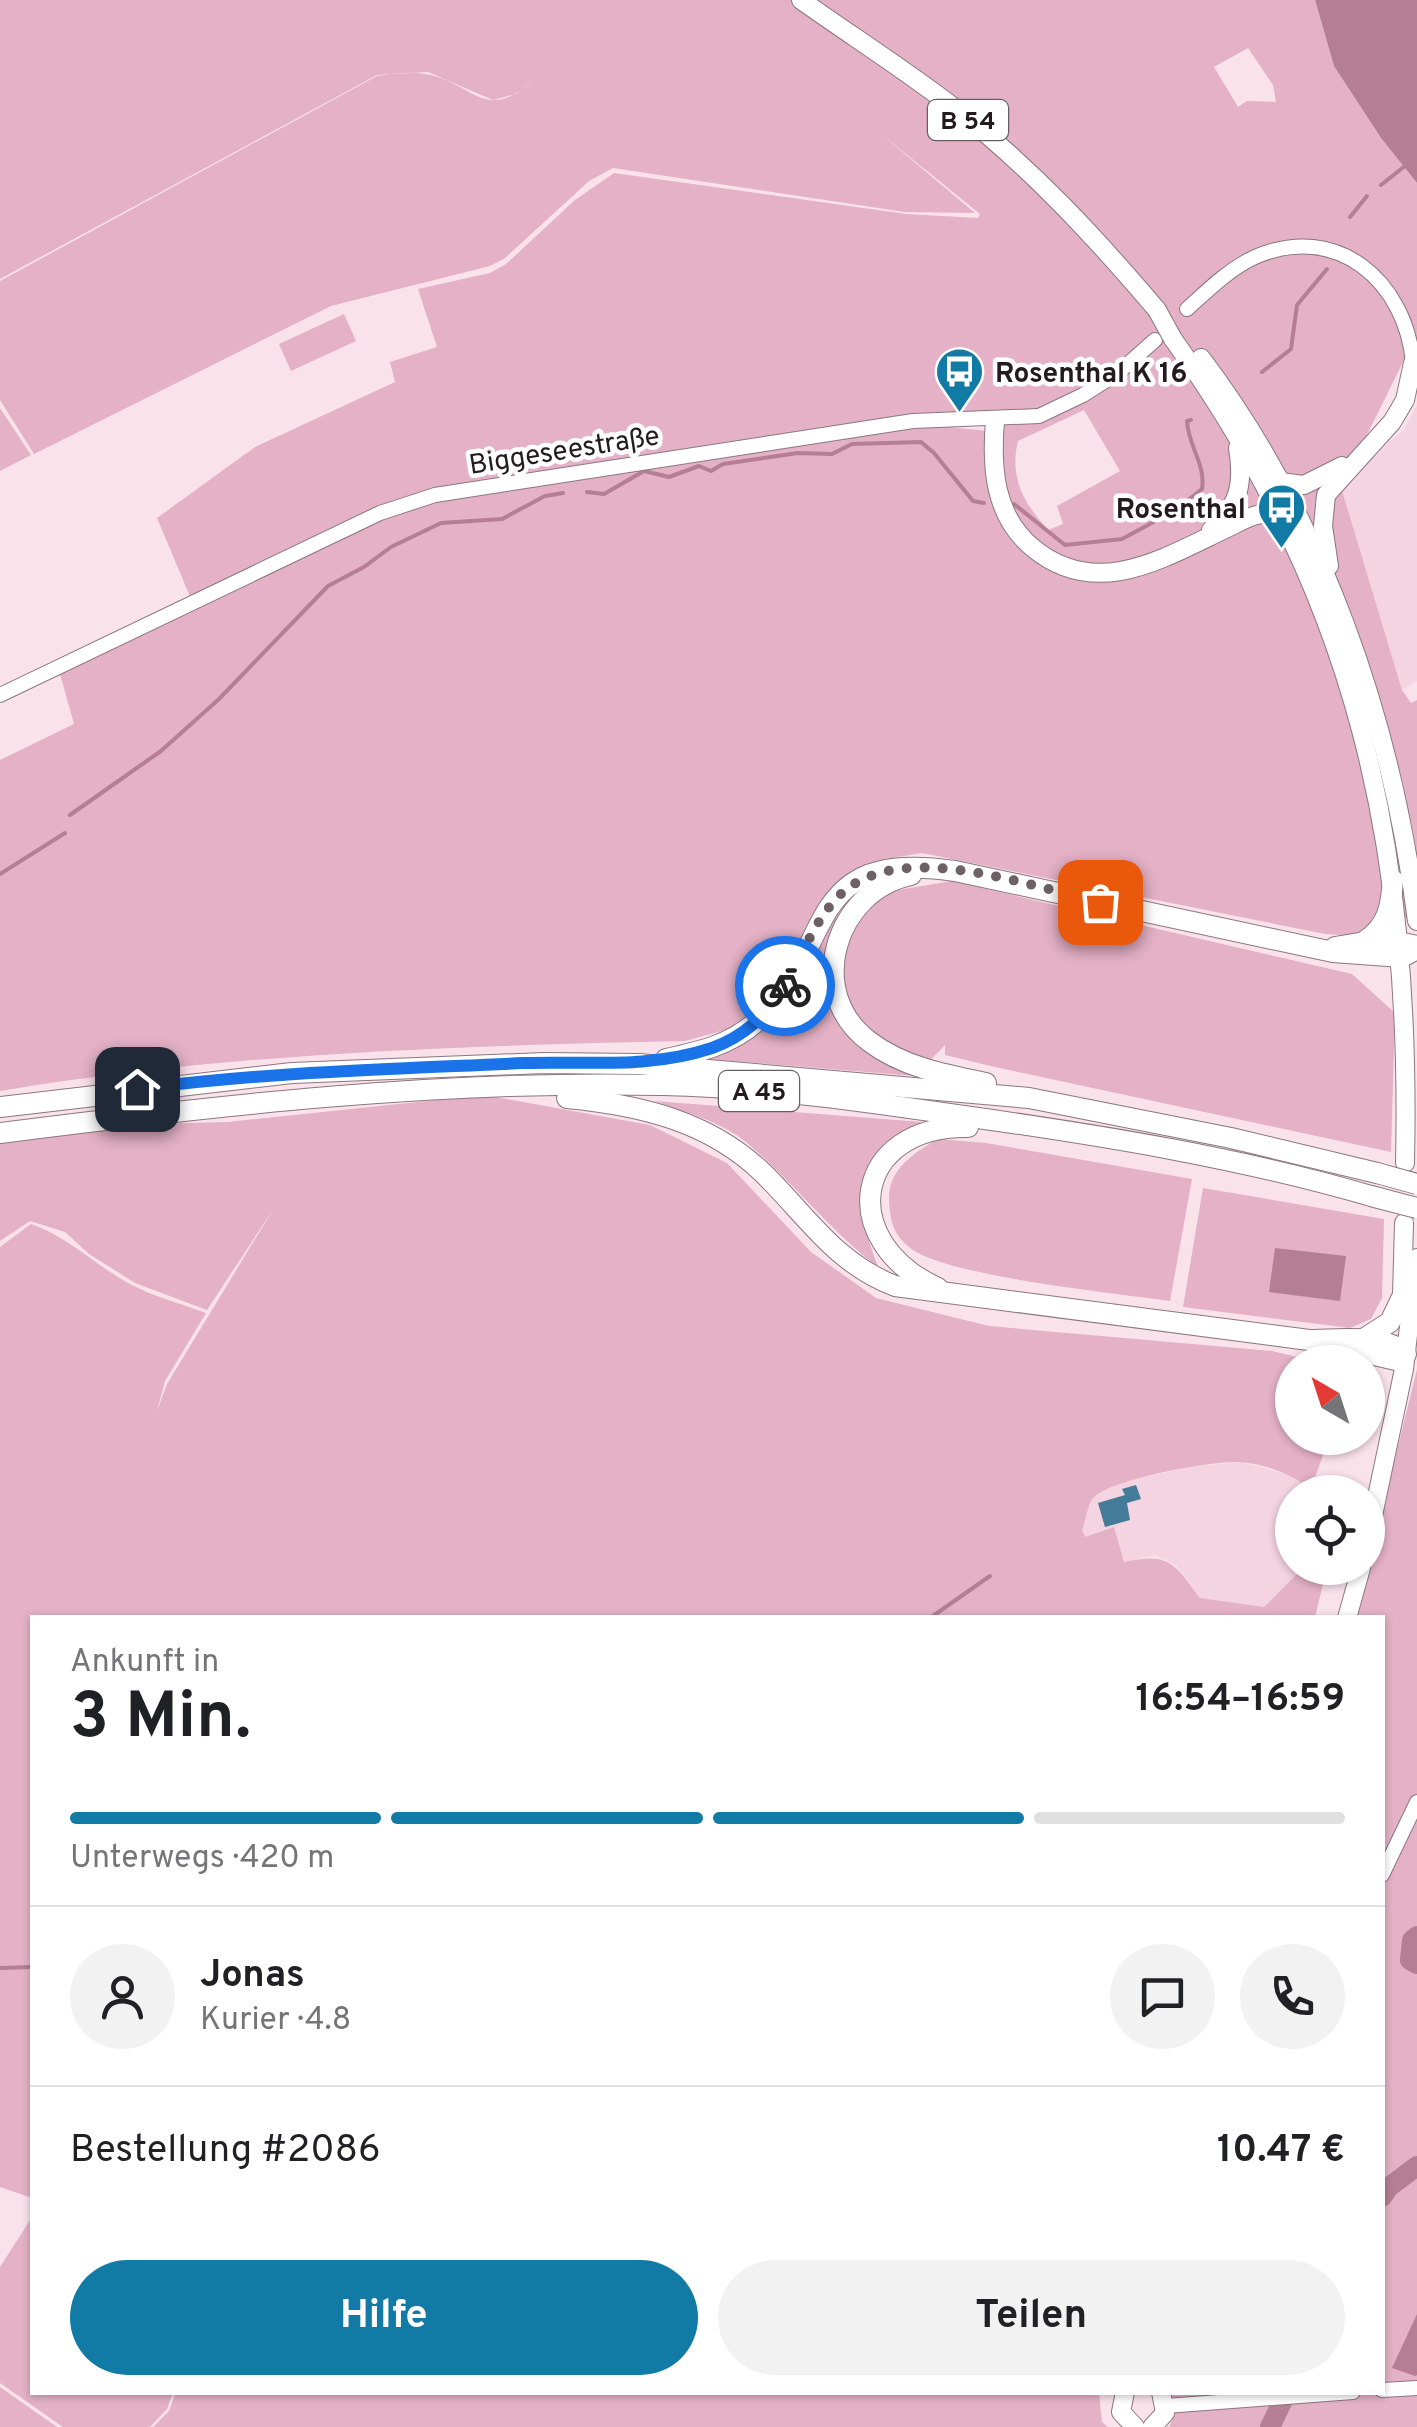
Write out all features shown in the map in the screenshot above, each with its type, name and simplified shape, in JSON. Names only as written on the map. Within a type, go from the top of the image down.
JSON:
[{"type":"highway","points":[[639,1064],[712,1048],[756,1022],[783,990],[828,909],[855,883],[898,866],[955,871],[1363,956],[1409,948]]},
{"type":"highway","points":[[955,871],[903,877],[862,900],[842,928],[835,950],[837,996],[861,1035],[892,1057],[943,1074],[1006,1086],[1030,1098]]},
{"type":"highway","points":[[1365,941],[1380,930],[1387,917],[1392,880]]},
{"type":"highway","points":[[1312,947],[1365,941],[1409,948]]},
{"type":"highway","name":"A 45","points":[[0,1107],[292,1073],[544,1062],[639,1064],[1030,1098],[1248,1142],[1417,1184]]},
{"type":"highway","name":"A 45","points":[[0,1133],[191,1110],[471,1088],[664,1085],[817,1095],[1206,1154],[1372,1196],[1411,1216]]},
{"type":"highway","points":[[471,1088],[509,1096],[612,1103],[656,1112],[695,1126],[754,1165],[819,1237],[854,1266],[910,1290],[1400,1353]]},
{"type":"highway","points":[[954,1294],[902,1268],[881,1244],[871,1204],[883,1163],[907,1139],[938,1127],[1044,1128]]},
{"type":"highway","points":[[1362,1340],[1390,1322],[1402,1295]]},
{"type":"highway","points":[[1309,1340],[1362,1340],[1400,1353]]},
{"type":"main road","name":"B 54","points":[[801,0],[996,143],[1078,220],[1157,310],[1169,336],[1236,434],[1282,516],[1369,719],[1392,880],[1409,948],[1406,1163]]},
{"type":"main road","name":"B 54","points":[[1169,336],[1214,376],[1280,482],[1337,604],[1409,853],[1417,921]]},
{"type":"main road","points":[[1337,604],[1325,549],[1323,508],[1332,484],[1400,411],[1415,364]]},
{"type":"main road","points":[[995,421],[992,456],[998,494],[1010,522],[1046,558],[1086,573],[1107,575],[1147,566],[1258,513],[1282,516]]},
{"type":"main road","points":[[1190,546],[1224,518],[1240,491],[1242,472],[1236,434]]},
{"type":"main road","points":[[1280,482],[1304,485],[1360,456]]},
{"type":"main road","points":[[1400,1353],[1411,1216]]},
{"type":"main road","points":[[1380,1475],[1417,1258]]},
{"type":"main road","points":[[1376,1475],[1386,1444]]},
{"type":"main road","points":[[1339,1615],[1346,1585]]},
{"type":"main road","points":[[1349,1615],[1356,1585]]},
{"type":"main road","points":[[1124,2395],[1121,2412],[1135,2427]]},
{"type":"main road","points":[[1152,2427],[1162,2419],[1164,2399]]},
{"type":"street","points":[[1187,309],[1212,286],[1254,258],[1298,247],[1326,250],[1371,272],[1385,286],[1402,312],[1415,364]]},
{"type":"street","name":"Biggeseestraße","points":[[0,696],[380,513],[435,495],[912,421],[995,421],[1057,410],[1169,336]]},
{"type":"street","points":[[1385,1869],[1417,1802]]},
{"type":"street","points":[[1385,2390],[1417,2388]]},
{"type":"street","points":[[1164,2399],[1289,2395]]},
{"type":"shaded area","points":[[0,0],[1315,0],[1334,66],[1381,138],[1417,183],[1417,359],[1406,356],[1341,487],[1402,690],[1411,703],[1417,700],[1417,922],[1383,912],[1358,936],[1325,934],[922,853],[886,859],[857,873],[766,1001],[729,1029],[685,1041],[427,1049],[256,1060],[0,1091],[0,760],[74,724],[60,674],[382,517],[438,500],[930,425],[988,431],[992,423],[911,416],[434,490],[191,599],[157,518],[255,447],[395,382],[390,362],[437,347],[418,289],[490,273],[506,264],[575,200],[614,173],[906,214],[978,218],[980,214],[880,133],[975,213],[905,212],[613,168],[589,181],[505,258],[490,266],[331,306],[34,454],[0,400],[0,281],[377,76],[390,74],[377,75],[0,279]],"holes":[[[1248,48],[1273,85],[1276,102],[1247,101],[1238,107],[1214,67]],[[428,72],[493,100],[442,79],[414,73]],[[1084,410],[1120,471],[1057,506],[1063,524],[1048,530],[1032,510],[1017,478],[1018,441]]]},
{"type":"shaded area","points":[[1315,0],[1417,0],[1417,183],[1381,138],[1334,66]]},
{"type":"shaded area","points":[[344,314],[356,341],[291,371],[279,344]]},
{"type":"shaded area","points":[[1417,405],[1417,681],[1402,690],[1341,487],[1404,429]]},
{"type":"shaded area","points":[[0,408],[31,455],[0,471]]},
{"type":"shaded area","points":[[952,881],[1352,974],[1395,1013],[1391,1152],[995,1067],[945,1055],[945,1045],[915,1076],[696,1058],[747,1042],[780,1008],[831,923],[856,897]]},
{"type":"shaded area","points":[[484,1095],[650,1125],[727,1163],[811,1252],[876,1298],[989,1326],[1275,1352],[1275,1455],[1323,1455],[1316,1475],[1287,1475],[1248,1463],[1224,1463],[1135,1479],[1099,1493],[1091,1501],[1082,1530],[1085,1537],[1114,1527],[1124,1562],[1151,1558],[1169,1563],[1200,1598],[1264,1607],[1286,1585],[1323,1585],[1315,1615],[30,1615],[30,2197],[0,2187],[0,1247],[31,1224],[59,1237],[132,1285],[206,1313],[165,1381],[157,1411],[167,1384],[274,1208],[207,1310],[135,1283],[89,1254],[65,1232],[30,1221],[0,1241],[0,1144],[151,1124],[228,1122]]},
{"type":"shaded area","points":[[654,1101],[922,1122],[880,1149],[863,1182],[864,1221],[878,1267],[737,1136],[703,1118]]},
{"type":"shaded area","points":[[938,1139],[986,1143],[1192,1179],[1170,1301],[992,1275],[956,1267],[909,1247],[893,1226],[890,1189],[904,1163]]},
{"type":"shaded area","points":[[1203,1188],[1384,1219],[1382,1298],[1371,1319],[1350,1328],[1183,1307]]},
{"type":"shaded area","points":[[1275,1248],[1346,1256],[1340,1301],[1269,1292]]},
{"type":"shaded area","points":[[1417,1369],[1417,2427],[1169,2427],[1175,2414],[1170,2395],[1385,2395],[1385,1615],[1356,1615],[1364,1585],[1385,1585],[1385,1499]]},
{"type":"shaded area","points":[[1240,1462],[1291,1475],[1275,1475],[1275,1585],[1287,1585],[1264,1607],[1200,1598],[1176,1565],[1155,1555],[1124,1562],[1085,1537],[1082,1530],[1092,1498],[1129,1480]]},
{"type":"shaded area","points":[[30,2220],[30,2395],[172,2395],[167,2409],[150,2427],[63,2427],[0,2383],[0,2267]]},
{"type":"shaded area","points":[[1417,2314],[1417,2375],[1415,2376],[1392,2368]]},
{"type":"shaded area","points":[[0,2387],[57,2427],[0,2427]]},
{"type":"shaded area","points":[[175,2395],[1099,2395],[1102,2422],[1108,2427],[153,2427],[169,2411]]},
{"type":"building","points":[[1136,1485],[1141,1499],[1127,1503],[1130,1520],[1105,1527],[1098,1503],[1125,1495],[1122,1489]]},
{"type":"waterway","points":[[1381,185],[1405,166]]},
{"type":"waterway","points":[[1350,217],[1367,196]]},
{"type":"waterway","points":[[1262,372],[1291,349],[1297,305],[1327,269]]},
{"type":"waterway","points":[[1014,504],[1065,545],[1122,539],[1174,511],[1202,489],[1201,471],[1188,430],[1187,421],[1191,420]]},
{"type":"waterway","points":[[587,492],[604,494],[644,471],[669,477],[699,466],[711,471],[723,464],[798,453],[832,454],[852,444],[921,442],[973,501],[984,503]]},
{"type":"waterway","points":[[70,815],[161,751],[219,699],[328,586],[391,547],[441,523],[502,519],[545,496],[563,493]]},
{"type":"waterway","points":[[0,874],[65,833]]},
{"type":"waterway","points":[[934,1615],[990,1576]]},
{"type":"waterway","points":[[1417,1936],[1412,1940],[1410,1960],[1417,1964]]},
{"type":"waterway","points":[[0,1968],[30,1967]]},
{"type":"waterway","points":[[1385,2193],[1417,2166]]},
{"type":"waterway","points":[[1270,2427],[1286,2395]]},
{"type":"way so far","points":[[785,986],[821,920],[844,890],[866,876],[898,866],[955,871],[1100,902]]},
{"type":"place","name":"Rosenthal K 16","points":[[960,414]]},
{"type":"place","name":"Rosenthal","points":[[1281,550]]},
{"type":"route","points":[[137,1089],[292,1073],[544,1062],[639,1064],[712,1048],[735,1037],[766,1012],[785,986]]}]
